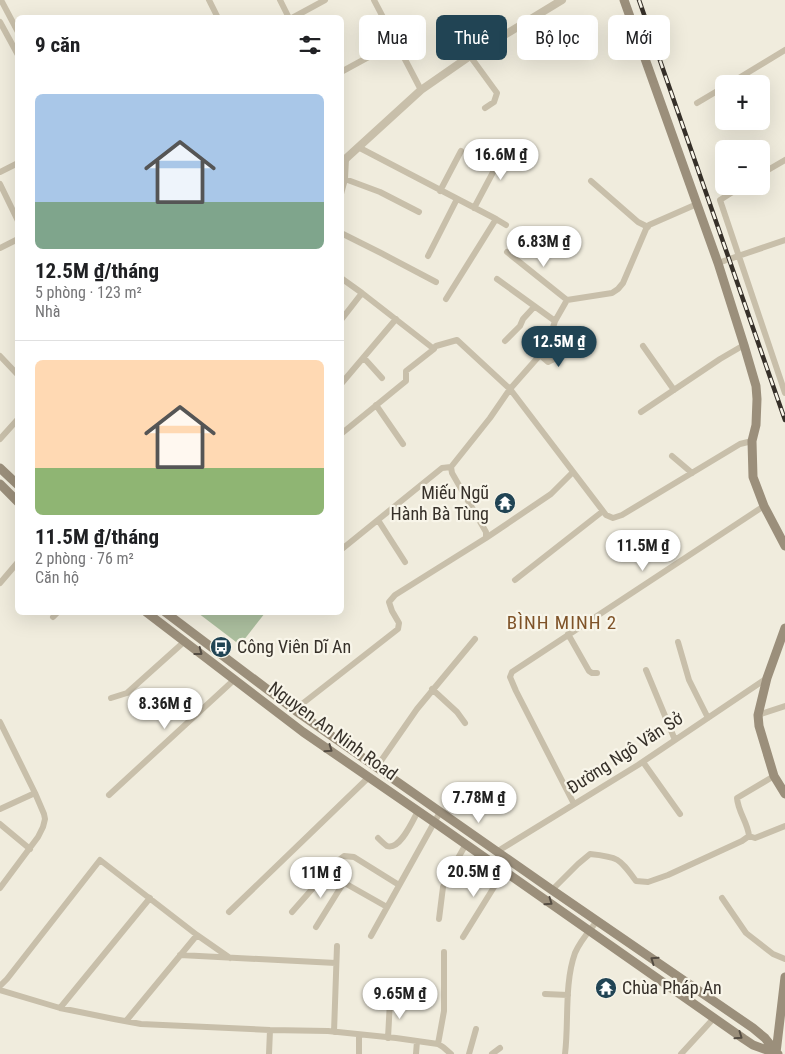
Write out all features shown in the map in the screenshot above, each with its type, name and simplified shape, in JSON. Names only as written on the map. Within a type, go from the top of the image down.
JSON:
[{"type":"main road","points":[[624,0],[718,263],[744,345],[756,386],[757,398],[756,425],[752,441],[753,477],[764,506],[785,546]]},
{"type":"main road","points":[[0,468],[15,482]]},
{"type":"main road","points":[[0,484],[15,499]]},
{"type":"main road","name":"Nguyen An Ninh Road","points":[[150,615],[288,721],[369,778],[753,1045],[777,1053]]},
{"type":"main road","points":[[170,615],[296,711],[376,768],[753,1028],[765,1038],[777,1053]]},
{"type":"main road","points":[[784,791],[774,776],[759,726],[758,715],[767,678],[785,628]]},
{"type":"main road","points":[[288,721],[296,711]]},
{"type":"main road","points":[[777,1053],[785,977]]},
{"type":"street","points":[[1,0],[15,26]]},
{"type":"street","points":[[209,0],[216,15]]},
{"type":"street","points":[[280,0],[288,15]]},
{"type":"street","points":[[296,15],[325,0]]},
{"type":"street","points":[[374,0],[382,15]]},
{"type":"street","points":[[507,33],[562,0]]},
{"type":"street","points":[[0,22],[15,50]]},
{"type":"street","points":[[744,75],[785,50]]},
{"type":"street","points":[[344,70],[363,60]]},
{"type":"street","points":[[405,60],[421,90]]},
{"type":"street","points":[[344,160],[421,90],[464,60]]},
{"type":"street","points":[[473,60],[497,93],[494,102],[485,108]]},
{"type":"street","points":[[697,103],[715,92]]},
{"type":"street","points":[[474,208],[508,144]]},
{"type":"street","points":[[358,147],[506,225]]},
{"type":"street","points":[[440,191],[461,151]]},
{"type":"street","points":[[770,169],[785,160]]},
{"type":"street","points":[[0,172],[15,164]]},
{"type":"street","points":[[344,170],[344,183]]},
{"type":"street","points":[[345,179],[380,192],[419,212]]},
{"type":"street","points":[[591,181],[638,222],[648,227]]},
{"type":"street","points":[[0,184],[15,215]]},
{"type":"street","points":[[728,195],[720,200],[785,393]]},
{"type":"street","points":[[428,256],[457,199]]},
{"type":"street","points":[[507,252],[567,300],[612,293],[623,283],[648,227],[656,221],[697,204]]},
{"type":"street","points":[[446,298],[496,220]]},
{"type":"street","points":[[344,234],[436,282]]},
{"type":"street","points":[[0,248],[15,240]]},
{"type":"street","points":[[718,263],[785,240]]},
{"type":"street","points":[[496,279],[555,321]]},
{"type":"street","points":[[344,280],[434,349],[406,371],[406,381],[344,432]]},
{"type":"street","points":[[344,316],[362,293]]},
{"type":"street","points":[[344,547],[442,468],[451,467],[490,418],[510,388],[540,355],[550,337],[555,321],[567,300]]},
{"type":"street","points":[[505,341],[520,326],[523,319],[534,307]]},
{"type":"street","points":[[344,381],[396,319]]},
{"type":"street","points":[[436,346],[457,340],[510,388],[606,515],[613,518],[622,515],[740,444],[752,441]]},
{"type":"street","points":[[641,412],[744,345]]},
{"type":"street","points":[[540,355],[548,362],[582,346]]},
{"type":"street","points":[[643,346],[674,390]]},
{"type":"street","points":[[0,356],[15,372]]},
{"type":"street","points":[[364,358],[382,378]]},
{"type":"street","points":[[376,405],[403,444]]},
{"type":"street","points":[[0,439],[15,422]]},
{"type":"street","points":[[672,456],[692,473]]},
{"type":"street","points":[[451,467],[452,473],[486,532],[486,538]]},
{"type":"street","points":[[296,711],[302,704],[398,629],[399,622],[389,602],[395,595],[486,538],[551,494],[573,472]]},
{"type":"street","points":[[574,804],[516,692],[510,677],[512,672],[764,506]]},
{"type":"street","points":[[515,580],[603,511]]},
{"type":"street","points":[[378,520],[405,562]]},
{"type":"street","points":[[0,584],[15,566]]},
{"type":"street","points":[[568,634],[589,671],[598,673]]},
{"type":"street","points":[[376,768],[432,689],[475,639]]},
{"type":"street","points":[[111,698],[127,693],[185,641]]},
{"type":"street","points":[[678,642],[689,680],[708,718]]},
{"type":"street","points":[[646,670],[675,740]]},
{"type":"street","name":"Đường Ngô Văn Sở","points":[[498,851],[643,762],[767,678]]},
{"type":"street","points":[[109,795],[235,679]]},
{"type":"street","points":[[432,689],[466,723]]},
{"type":"street","points":[[758,715],[785,706]]},
{"type":"street","points":[[0,722],[35,793],[45,819],[44,826],[38,837],[0,888]]},
{"type":"street","points":[[643,762],[680,814]]},
{"type":"street","points":[[749,836],[749,830],[736,798],[774,776]]},
{"type":"street","points":[[229,912],[369,778]]},
{"type":"street","points":[[0,809],[35,793]]},
{"type":"street","points":[[378,838],[387,846],[396,845],[404,836],[418,811]]},
{"type":"street","points":[[371,936],[440,812]]},
{"type":"street","points":[[0,824],[30,849]]},
{"type":"street","points":[[749,836],[755,838],[785,826]]},
{"type":"street","points":[[552,890],[590,854],[610,856],[622,862],[636,881],[648,882],[742,841],[749,836]]},
{"type":"street","points":[[439,919],[443,888],[466,844]]},
{"type":"street","points":[[292,912],[344,856],[354,857],[399,885]]},
{"type":"street","points":[[0,986],[100,860],[230,958]]},
{"type":"street","points":[[463,937],[504,871]]},
{"type":"street","points":[[327,873],[387,907]]},
{"type":"street","points":[[316,927],[344,882]]},
{"type":"street","points":[[60,1008],[150,898]]},
{"type":"street","points":[[722,898],[746,933],[773,954],[785,959]]},
{"type":"street","points":[[565,1054],[569,981],[575,953],[582,940],[597,921]]},
{"type":"street","points":[[126,1021],[197,935]]},
{"type":"street","points":[[334,1032],[336,946]]},
{"type":"street","points":[[438,1044],[444,1011],[444,952]]},
{"type":"street","points":[[180,955],[336,963]]},
{"type":"street","points":[[0,990],[60,1008],[141,1024],[334,1032],[438,1044],[451,1054]]},
{"type":"street","points":[[545,994],[568,996]]},
{"type":"street","points":[[388,1038],[390,1001]]},
{"type":"street","points":[[682,1054],[714,1018]]},
{"type":"street","points":[[469,1054],[476,1029]]},
{"type":"street","points":[[269,1054],[270,1030]]},
{"type":"street","points":[[359,1054],[360,1035]]},
{"type":"street","points":[[416,1054],[417,1041]]},
{"type":"street","points":[[492,1054],[500,1048]]},
{"type":"green space","name":"Công Viên Dĩ An","points":[[201,615],[263,615],[240,645]]},
{"type":"railway","points":[[639,0],[785,420]]},
{"type":"place","name":"Miếu Ngũ Hành Bà Tùng","points":[[505,503]]},
{"type":"place","name":"Công Viên Dĩ An","points":[[221,647]]},
{"type":"place","name":"Chùa Pháp An","points":[[606,988]]},
{"type":"district","name":"BÌNH MINH 2","points":[[562,622]]}]
